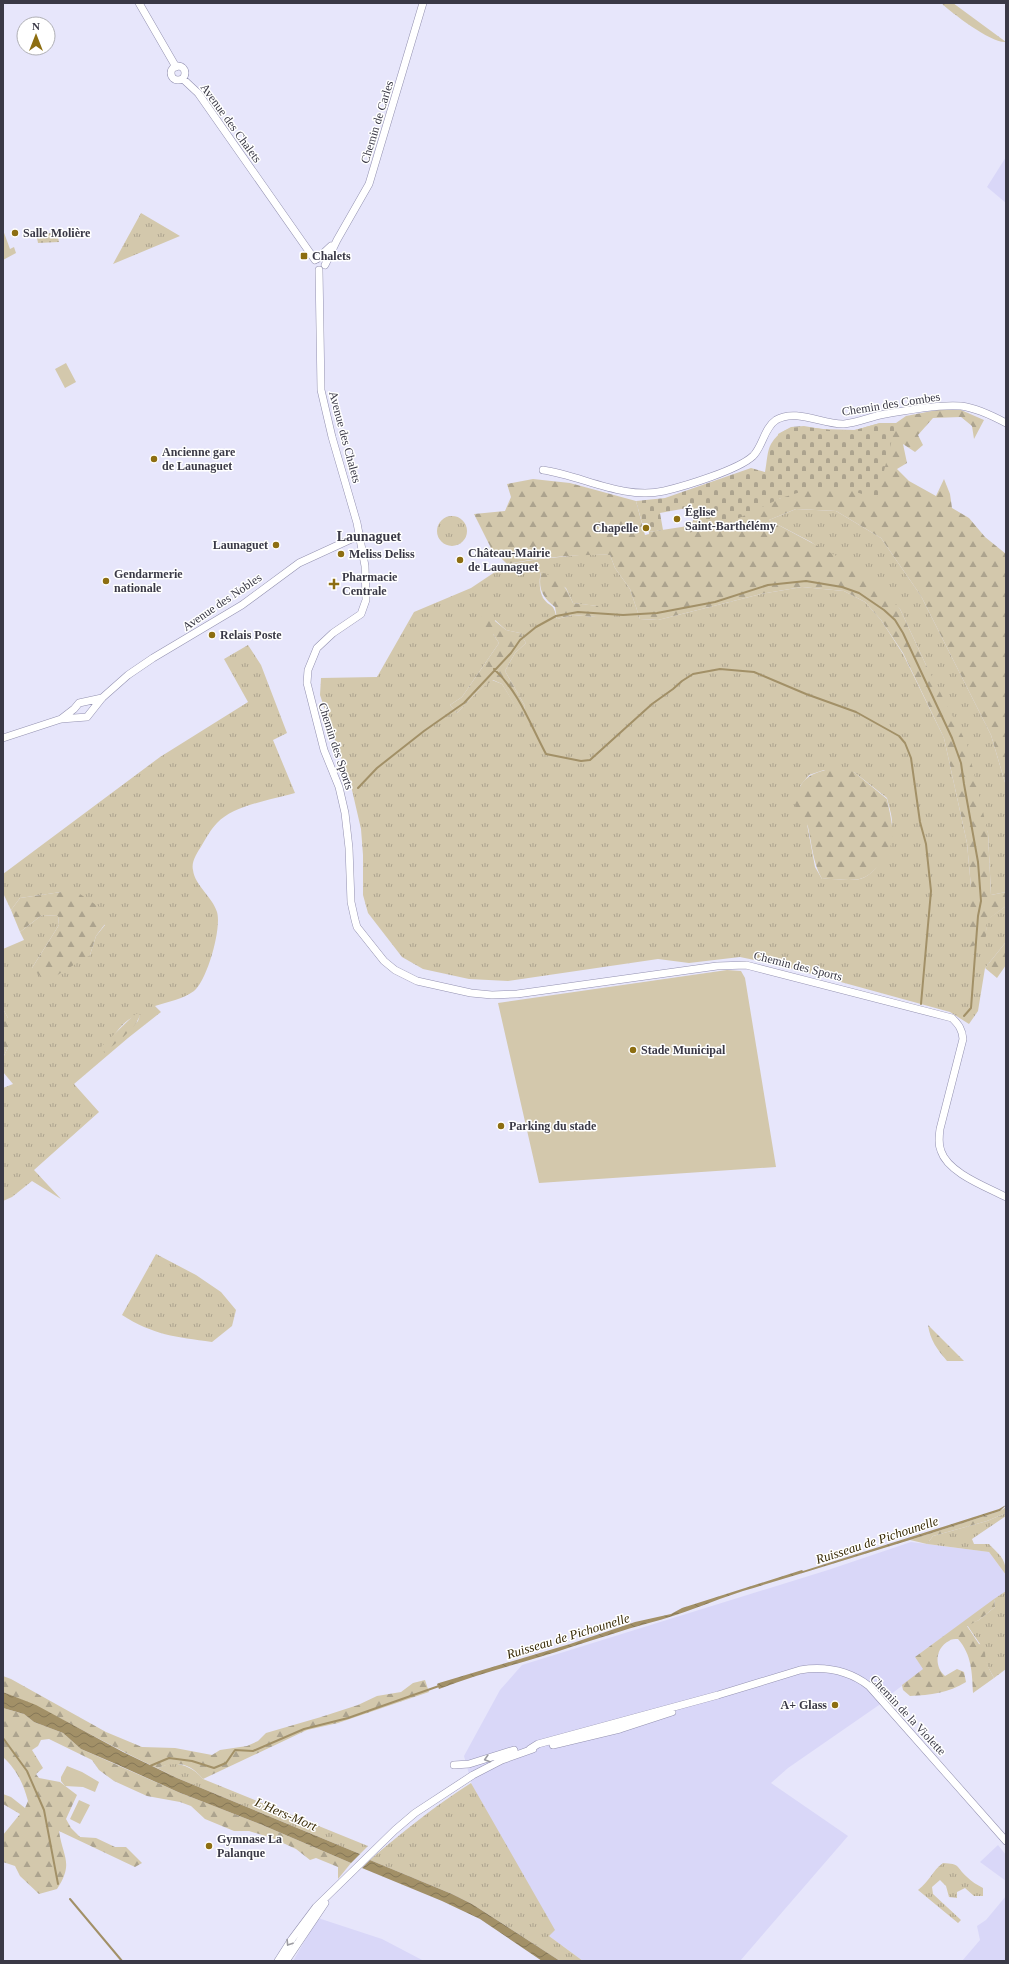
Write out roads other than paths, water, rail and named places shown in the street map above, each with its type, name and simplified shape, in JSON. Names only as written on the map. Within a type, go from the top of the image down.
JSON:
[{"type":"street","name":"Avenue des Chalets","points":[[139,3],[176,67]]},
{"type":"street","name":"Chemin de Carles","points":[[325,265],[337,240],[369,184],[423,3]]},
{"type":"street","name":"Avenue des Chalets","points":[[183,79],[185,71],[182,67],[176,67],[172,71],[172,76],[178,80],[183,79],[198,94],[316,259],[324,261],[325,265]]},
{"type":"street","name":"Chemin de Carles","points":[[316,259],[337,240]]},
{"type":"street","name":"Avenue des Chalets","points":[[316,259],[314,266],[319,270],[320,372],[323,400],[360,535]]},
{"type":"street","points":[[319,270],[323,269],[325,265]]},
{"type":"street","name":"Chemin des Combes","points":[[543,470],[632,493],[652,493],[679,487],[720,473],[747,461],[754,455],[767,431],[775,421],[784,417],[795,416],[844,424],[882,415],[948,406],[962,406],[976,410],[1006,423]]},
{"type":"street","name":"Avenue des Nobles","points":[[3,738],[61,719],[88,717],[102,698],[147,662],[236,608],[299,563],[360,535]]},
{"type":"street","name":"Chemin des Sports","points":[[360,535],[366,582],[364,607],[361,614],[333,633],[317,648],[308,670],[307,683],[324,750],[339,787],[345,813],[349,848],[351,892],[361,926],[395,970],[417,982],[471,993],[502,995],[704,967],[746,965],[943,1014],[952,1018],[959,1025],[962,1031],[963,1039],[940,1130],[940,1151],[944,1159],[954,1168],[1006,1197]]},
{"type":"street","name":"Avenue des Nobles","points":[[61,719],[79,703],[102,698]]},
{"type":"street","points":[[86,702],[91,711]]},
{"type":"street","points":[[74,708],[75,714],[79,718]]},
{"type":"street","name":"Chemin de la Violette","points":[[454,1765],[469,1764],[813,1668],[831,1668],[853,1675],[869,1686],[1006,1841]]},
{"type":"street","name":"Chemin de la Violette","points":[[332,1893],[380,1845],[415,1813],[473,1775],[502,1760],[530,1749],[620,1730],[718,1695]]},
{"type":"street","name":"Chemin de la Violette","points":[[530,1749],[538,1744]]},
{"type":"street","points":[[278,1961],[292,1938],[316,1907],[332,1893]]},
{"type":"street","points":[[286,1961],[332,1893]]},
{"type":"water","points":[[1006,1505],[1000,1511],[743,1591],[673,1616],[488,1672],[439,1689],[437,1684],[570,1644],[635,1622],[671,1614],[682,1608],[975,1517],[999,1509]]},
{"type":"water","points":[[3,1692],[36,1705],[123,1752],[177,1778],[360,1854],[351,1863],[260,1824],[178,1792],[81,1749],[63,1733],[34,1722],[24,1714],[3,1708]]},
{"type":"water","points":[[370,1860],[452,1894],[472,1904],[560,1961],[542,1961],[480,1919],[442,1901],[362,1868]]},
{"type":"waterway","points":[[358,788],[377,768],[424,731],[464,703],[511,653],[520,640],[536,627],[556,616],[578,612],[623,615],[657,613],[715,602],[768,585],[806,581],[842,587],[859,593],[884,610],[895,620],[903,633],[952,738],[961,763],[978,862],[981,901],[978,916],[971,1008],[964,1016]]},
{"type":"waterway","points":[[494,669],[503,678],[517,698],[546,754],[581,761],[590,760],[652,704],[682,681],[693,674],[720,669],[754,672],[806,694],[856,712],[899,736],[905,743],[911,758],[920,822],[926,844],[931,891],[921,1004]]},
{"type":"waterway","name":"Ruisseau de Pichounelle","points":[[150,1766],[169,1758],[192,1761],[214,1768],[226,1763],[235,1750],[253,1751],[304,1729],[348,1718],[439,1686]]},
{"type":"waterway","points":[[3,1738],[27,1771],[44,1810],[58,1884]]},
{"type":"waterway","points":[[70,1899],[122,1961]]},
{"type":"place","name":"Salle Molière","points":[[15,233]]},
{"type":"place","name":"Chalets","points":[[304,256]]},
{"type":"place","name":"Ancienne gare de Launaguet","points":[[154,459]]},
{"type":"place","name":"Église Saint-Barthélémy","points":[[677,519]]},
{"type":"place","name":"Chapelle","points":[[646,528]]},
{"type":"place","name":"Launaguet","points":[[276,545]]},
{"type":"place","name":"Meliss Deliss","points":[[341,554]]},
{"type":"place","name":"Château-Mairie de Launaguet","points":[[460,560]]},
{"type":"place","name":"Gendarmerie nationale","points":[[106,581]]},
{"type":"place","name":"Pharmacie Centrale","points":[[334,584]]},
{"type":"place","name":"Relais Poste","points":[[212,635]]},
{"type":"place","name":"Stade Municipal","points":[[633,1050]]},
{"type":"place","name":"Parking du stade","points":[[501,1126]]},
{"type":"place","name":"A+ Glass","points":[[835,1705]]},
{"type":"place","name":"Gymnase La Palanque","points":[[209,1846]]},
{"type":"district","name":"Launaguet","points":[[369,536]]},
{"type":"water label","name":"L'Hers-Mort","points":[[286,1814]]}]
